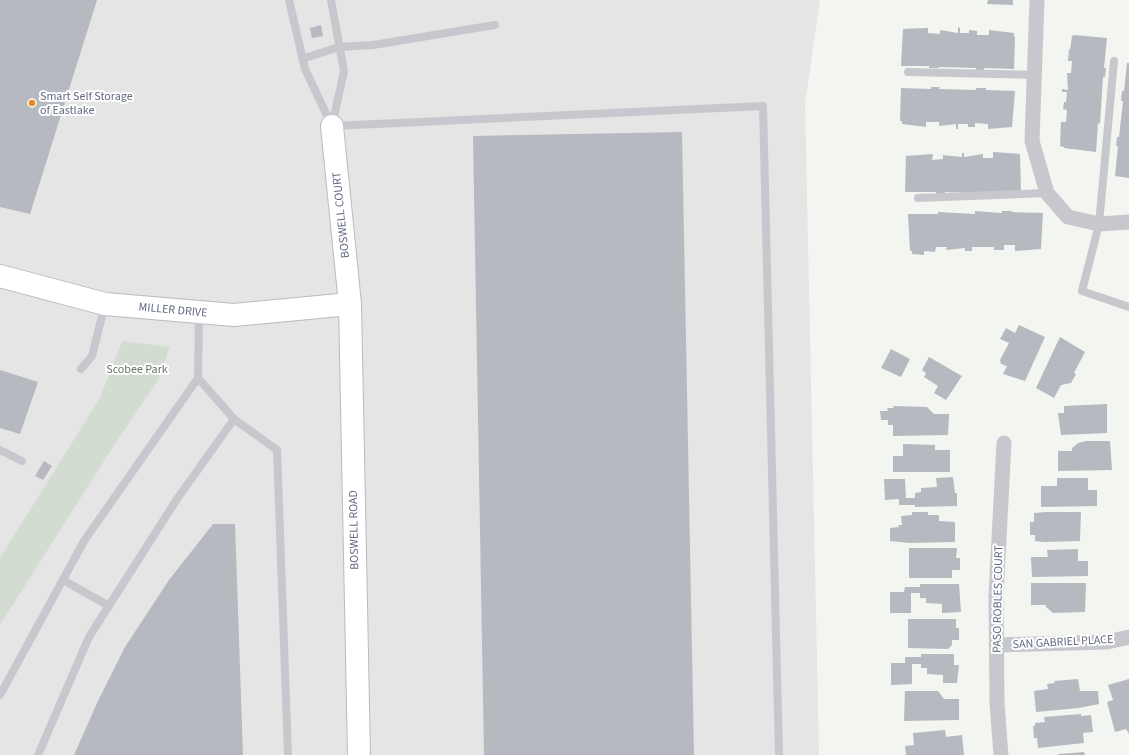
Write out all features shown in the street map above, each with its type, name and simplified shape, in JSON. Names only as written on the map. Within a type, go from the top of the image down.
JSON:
[{"type":"street","points":[[1037,0],[1032,141],[1047,193],[1068,217],[1099,224],[1129,222]]},
{"type":"street","name":"BOSWELL COURT","points":[[332,126],[350,304]]},
{"type":"street","name":"MILLER DRIVE","points":[[0,276],[105,304],[234,315],[350,304]]},
{"type":"street","name":"BOSWELL ROAD","points":[[350,304],[359,755]]},
{"type":"street","name":"PASO ROBLES COURT","points":[[1001,755],[997,702],[996,596],[1004,443]]},
{"type":"street","name":"SAN GABRIEL PLACE","points":[[996,645],[1107,642],[1129,637]]},
{"type":"lane","points":[[289,0],[305,70],[332,126]]},
{"type":"lane","points":[[331,0],[344,71],[332,126]]},
{"type":"lane","points":[[302,59],[339,47],[374,45],[495,25]]},
{"type":"lane","points":[[1114,61],[1099,224],[1082,291],[1129,307]]},
{"type":"lane","points":[[908,72],[1034,75]]},
{"type":"lane","points":[[332,126],[763,106],[779,755]]},
{"type":"lane","points":[[918,198],[1047,193]]},
{"type":"lane","points":[[81,368],[92,356],[105,304]]},
{"type":"lane","points":[[0,694],[84,541],[198,378],[198,312]]},
{"type":"lane","points":[[198,378],[234,420],[277,450],[288,755]]},
{"type":"lane","points":[[38,755],[89,637],[177,499],[234,420]]},
{"type":"lane","points":[[0,450],[22,461]]},
{"type":"lane","points":[[63,580],[109,606]]},
{"type":"shaded area","points":[[0,0],[820,0],[805,104],[819,755],[0,755]]},
{"type":"green space","name":"Scobee Park","points":[[122,341],[170,347],[158,380],[109,453],[0,625],[0,558],[100,398]]},
{"type":"building","name":"Smart Self Storage of Eastlake","points":[[0,0],[97,0],[30,214],[0,207]]},
{"type":"building","points":[[988,0],[1013,0],[1013,5],[987,4]]},
{"type":"building","points":[[321,25],[323,36],[312,38],[310,28]]},
{"type":"building","points":[[958,27],[960,28],[960,33],[969,33],[969,30],[977,31],[977,35],[989,35],[989,30],[1014,33],[1014,69],[984,68],[984,70],[976,70],[976,68],[929,68],[929,66],[901,66],[903,29],[928,28],[928,33],[940,34],[940,30],[958,33]]},
{"type":"building","points":[[1072,36],[1107,38],[1104,68],[1106,68],[1105,77],[1103,77],[1100,124],[1098,123],[1096,152],[1064,148],[1060,146],[1061,122],[1066,122],[1067,110],[1063,109],[1064,102],[1066,102],[1067,92],[1062,92],[1062,89],[1068,90],[1067,73],[1071,73],[1072,61],[1068,61],[1069,49],[1070,50]]},
{"type":"building","points":[[1127,63],[1129,63],[1129,178],[1115,176],[1118,146],[1116,146],[1117,137],[1119,137],[1123,101],[1121,101],[1122,91],[1124,91]]},
{"type":"building","points":[[931,87],[940,87],[939,89],[976,90],[976,88],[986,88],[986,90],[1015,91],[1012,127],[988,129],[988,124],[975,123],[975,127],[968,127],[968,124],[958,124],[958,129],[956,129],[956,124],[939,126],[939,122],[926,122],[926,127],[902,124],[902,121],[900,121],[901,88],[931,89]]},
{"type":"building","points":[[682,132],[694,755],[484,755],[473,136]]},
{"type":"building","points":[[993,152],[1020,154],[1021,191],[991,191],[991,193],[945,192],[945,194],[936,194],[936,192],[905,192],[906,156],[933,154],[932,160],[943,159],[943,155],[962,157],[962,153],[964,153],[964,157],[983,154],[983,158],[993,158]]},
{"type":"building","points":[[975,211],[1002,213],[1002,211],[1012,211],[1011,212],[1043,213],[1041,249],[1015,251],[1015,245],[1004,245],[1004,250],[994,250],[994,247],[972,247],[972,251],[965,251],[965,248],[946,250],[947,247],[936,247],[935,252],[924,251],[924,255],[912,254],[912,251],[910,251],[908,214],[938,214],[938,212],[975,214]]},
{"type":"building","points":[[1019,325],[1045,337],[1025,381],[1003,374],[1007,366],[1001,364],[1000,360],[1009,343],[1000,339],[1006,328],[1015,333]]},
{"type":"building","points":[[1060,337],[1085,352],[1074,373],[1076,374],[1071,383],[1061,385],[1054,398],[1036,388]]},
{"type":"building","points":[[891,349],[910,359],[901,377],[881,368]]},
{"type":"building","points":[[929,357],[962,376],[946,400],[934,393],[938,386],[924,377],[926,373],[922,370]]},
{"type":"building","points":[[0,370],[38,382],[20,434],[0,428]]},
{"type":"building","points":[[1107,404],[1107,433],[1061,435],[1058,413],[1064,413],[1064,406]]},
{"type":"building","points":[[893,406],[927,407],[934,414],[949,414],[948,435],[893,436],[893,425],[888,425],[888,420],[881,420],[880,411],[888,411],[887,408],[894,408]]},
{"type":"building","points":[[1086,441],[1110,441],[1112,470],[1058,471],[1058,451],[1072,451],[1072,448],[1078,443]]},
{"type":"building","points":[[903,444],[935,445],[935,450],[950,450],[950,472],[893,472],[893,456],[903,456]]},
{"type":"building","points":[[44,461],[52,466],[43,480],[35,476]]},
{"type":"building","points":[[953,477],[955,493],[957,493],[957,506],[915,507],[915,505],[899,505],[899,499],[885,500],[884,479],[905,479],[906,498],[915,498],[915,493],[921,492],[921,488],[937,487],[936,478]]},
{"type":"building","points":[[1057,478],[1088,478],[1088,490],[1097,490],[1097,506],[1041,507],[1041,486],[1057,486]]},
{"type":"building","points":[[912,512],[928,512],[928,515],[939,515],[939,521],[955,522],[955,542],[909,543],[890,541],[890,528],[899,527],[898,525],[902,525],[901,516],[912,515]]},
{"type":"building","points":[[1081,512],[1080,541],[1035,541],[1035,535],[1030,535],[1030,522],[1034,522],[1034,513]]},
{"type":"building","points":[[213,524],[235,524],[243,755],[74,755],[97,703],[125,647],[169,580]]},
{"type":"building","points":[[909,548],[957,548],[956,558],[960,558],[960,570],[952,570],[952,578],[909,578]]},
{"type":"building","points":[[1078,549],[1078,561],[1088,561],[1088,576],[1032,577],[1031,557],[1048,557],[1047,550]]},
{"type":"building","points":[[1031,583],[1086,583],[1085,612],[1053,613],[1046,607],[1046,605],[1031,605]]},
{"type":"building","points":[[920,584],[959,584],[961,612],[942,613],[942,604],[926,603],[926,598],[920,598],[920,593],[911,593],[911,613],[890,613],[890,592],[904,592],[905,587],[920,587]]},
{"type":"building","points":[[908,619],[956,619],[956,628],[959,628],[959,640],[952,640],[952,645],[948,649],[908,648]]},
{"type":"building","points":[[921,654],[954,654],[954,665],[959,665],[957,683],[943,683],[943,675],[927,674],[927,668],[921,668],[921,664],[912,664],[912,684],[891,685],[891,663],[905,663],[905,657],[921,657]]},
{"type":"building","points":[[1078,679],[1080,691],[1098,691],[1099,704],[1079,708],[1036,712],[1034,691],[1048,689],[1047,684],[1055,683],[1054,681]]},
{"type":"building","points":[[1129,679],[1129,734],[1126,729],[1115,732],[1107,702],[1113,700],[1108,685]]},
{"type":"building","points":[[905,691],[938,691],[944,699],[959,699],[959,720],[904,721]]},
{"type":"building","points":[[1081,714],[1081,716],[1091,715],[1093,732],[1083,733],[1084,743],[1038,748],[1037,738],[1034,738],[1033,726],[1035,726],[1035,723],[1045,722],[1044,717]]},
{"type":"building","points":[[945,730],[946,737],[962,735],[964,755],[906,755],[905,746],[914,745],[913,733]]},
{"type":"building","points":[[1084,752],[1085,755],[1058,755],[1058,754]]},
{"type":"place","name":"Smart Self Storage of Eastlake","points":[[32,103]]}]
